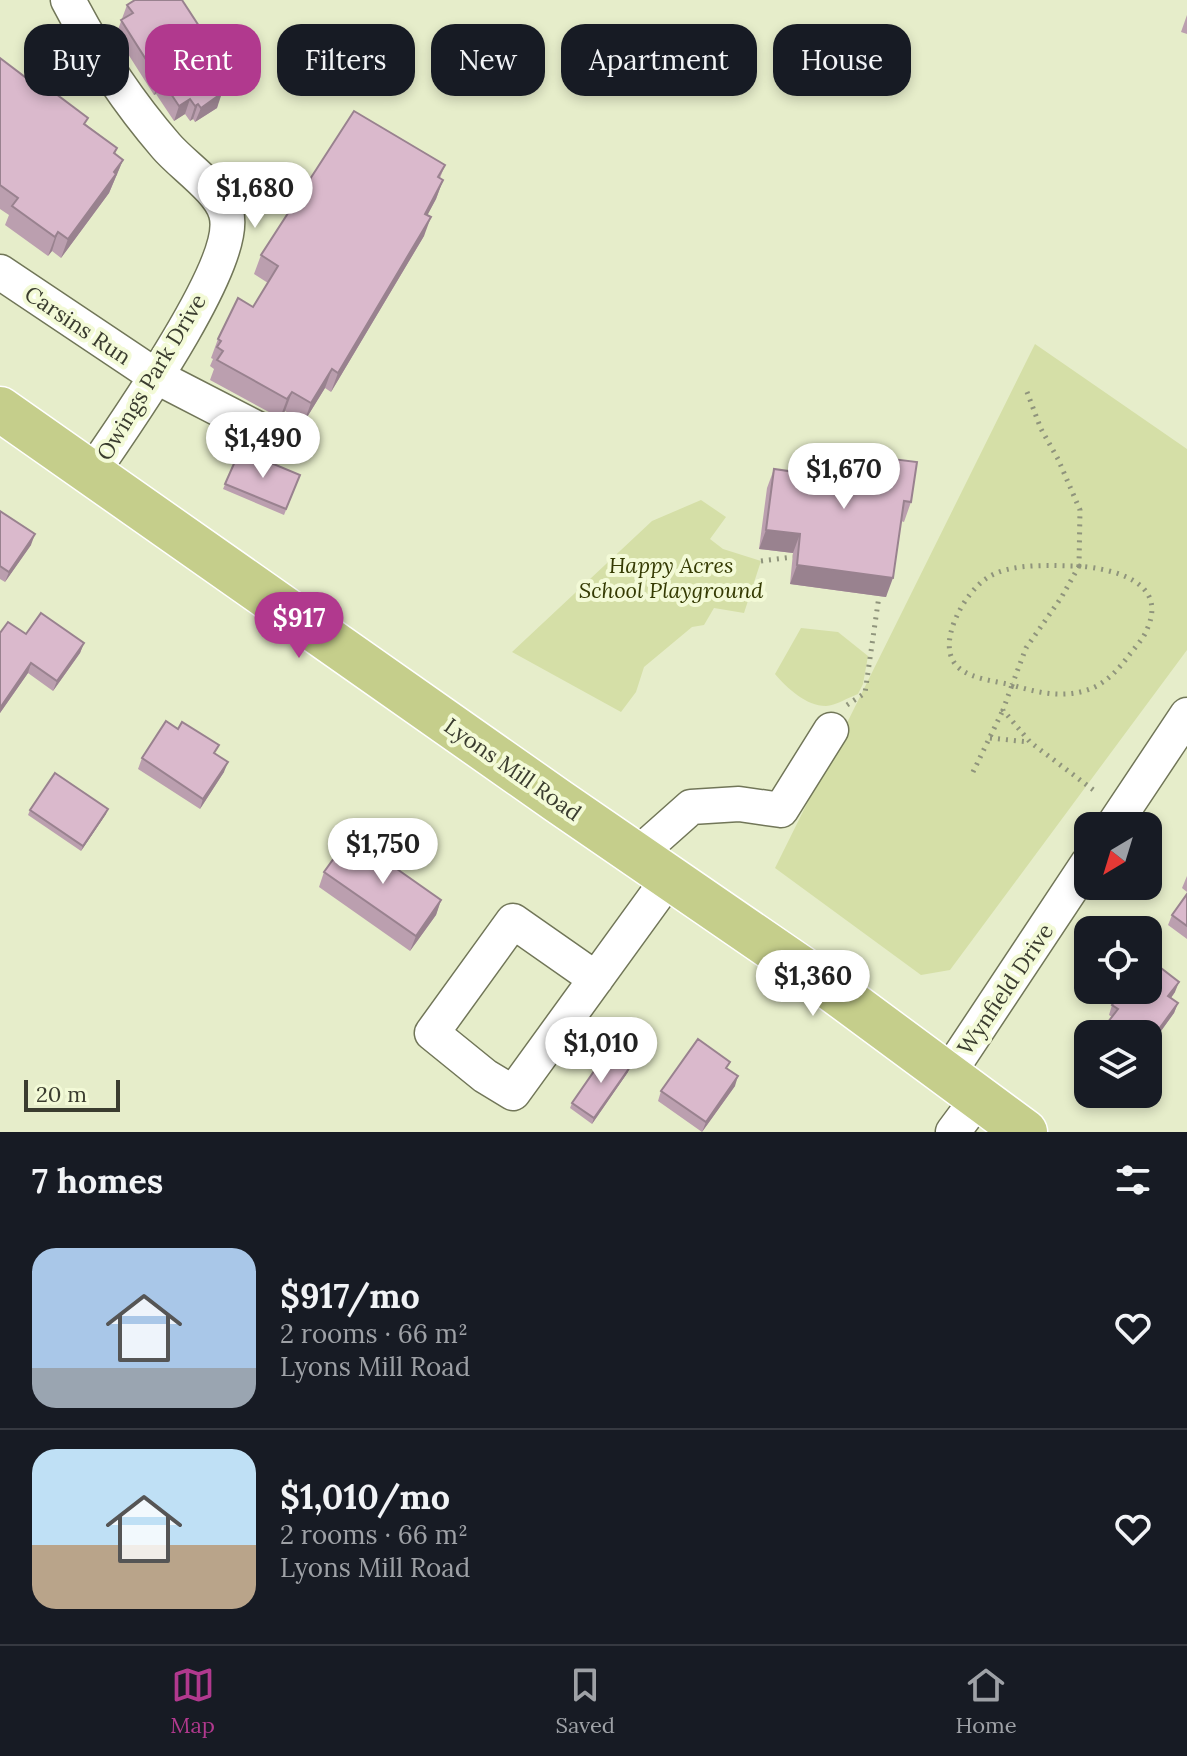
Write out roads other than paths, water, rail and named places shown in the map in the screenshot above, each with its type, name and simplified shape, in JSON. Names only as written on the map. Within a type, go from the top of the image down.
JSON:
[{"type":"main road","name":"Lyons Mill Road","points":[[0,409],[833,990],[1025,1132]]},
{"type":"street","name":"Owings Park Drive","points":[[68,0],[86,35],[128,100],[168,148],[211,190],[227,214],[225,241],[198,308],[157,377],[91,474]]},
{"type":"street","name":"Carsins Run","points":[[0,272],[157,377],[285,443]]},
{"type":"street","points":[[1123,812],[1187,715]]},
{"type":"street","points":[[596,979],[513,921],[432,1033],[485,1076],[513,1093],[596,979],[653,866],[691,807],[739,804],[781,810],[831,730]]},
{"type":"street","name":"Wynfield Drive","points":[[953,1132],[963,1086],[1074,888]]},
{"type":"park label","name":"Happy Acres School Playground","points":[[671,578]]}]
